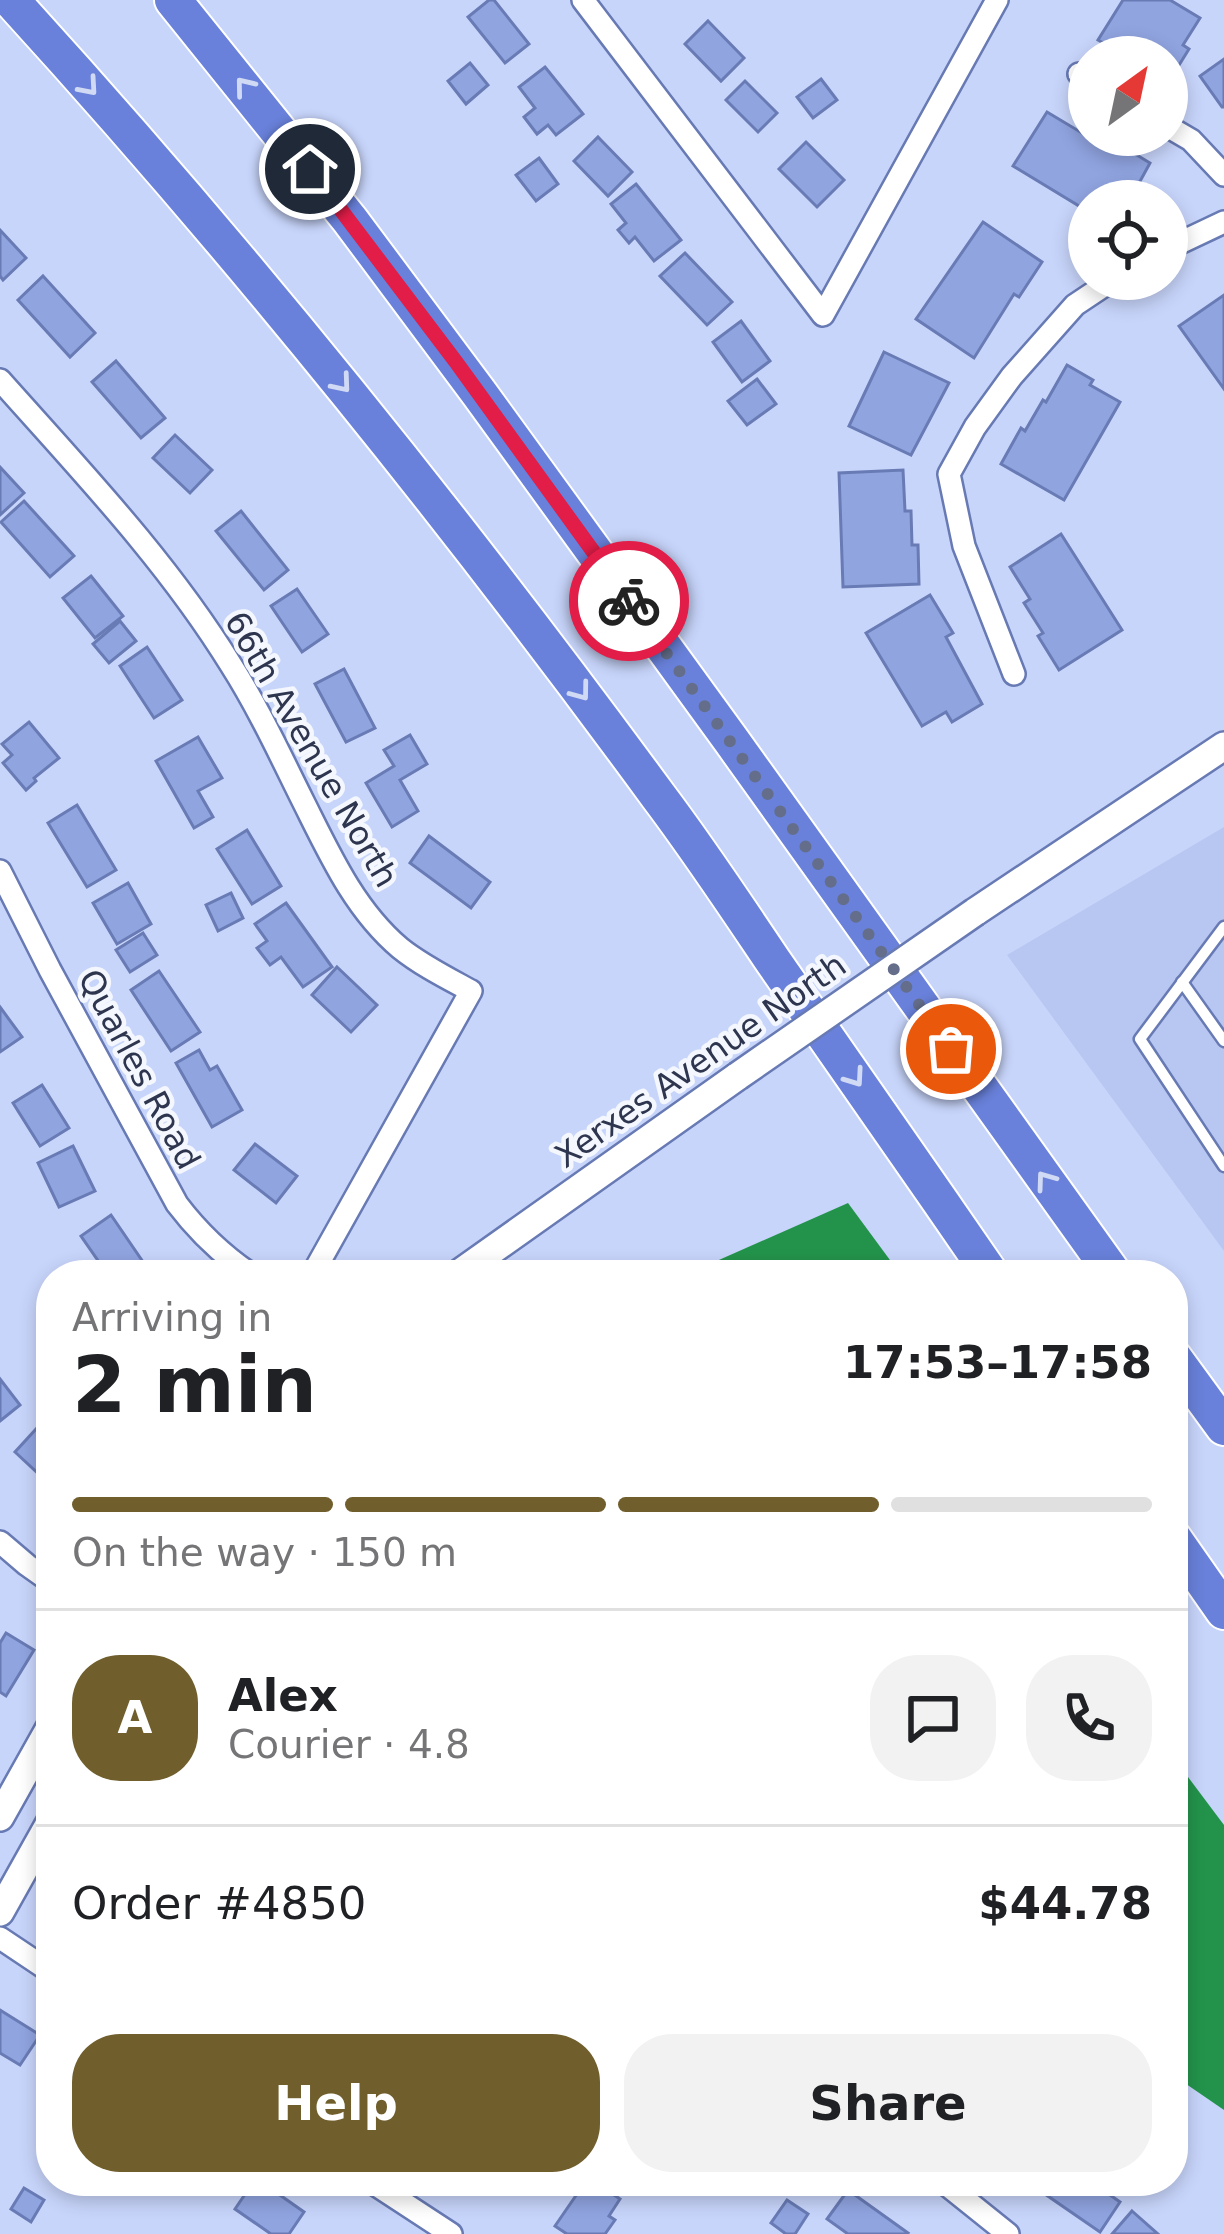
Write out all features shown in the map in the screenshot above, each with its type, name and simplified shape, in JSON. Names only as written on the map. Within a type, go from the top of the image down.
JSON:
[{"type":"highway","points":[[10,0],[274,302],[501,585],[663,801],[981,1260]]},
{"type":"highway","points":[[173,0],[350,220],[478,393],[1103,1260]]},
{"type":"highway","points":[[1188,1378],[1224,1427]]},
{"type":"highway","points":[[1188,1559],[1224,1611]]},
{"type":"street","points":[[584,0],[823,315],[997,0]]},
{"type":"street","points":[[1188,138],[1224,176]]},
{"type":"street","points":[[1188,239],[1224,223]]},
{"type":"street","points":[[1014,674],[964,546],[950,474],[975,427],[1012,376],[1081,300]]},
{"type":"street","name":"66th Avenue North","points":[[0,380],[122,517],[231,664],[336,868],[365,910],[400,947],[471,991],[320,1260]]},
{"type":"street","name":"Xerxes Avenue North","points":[[478,1260],[975,912],[1224,746]]},
{"type":"street","name":"Quarles Road","points":[[0,871],[177,1204],[200,1234],[230,1260]]},
{"type":"street","points":[[0,1541],[36,1572]]},
{"type":"street","points":[[0,1817],[36,1753]]},
{"type":"street","points":[[0,1912],[36,1848]]},
{"type":"street","points":[[0,1938],[36,1962]]},
{"type":"street","points":[[393,2196],[451,2234]]},
{"type":"street","points":[[961,2196],[1008,2234]]},
{"type":"lane","points":[[1224,927],[1140,1040],[1224,1166]]},
{"type":"lane","points":[[1182,982],[1224,1041]]},
{"type":"shaded area","points":[[1224,827],[1224,1251],[1007,955]]},
{"type":"shaded area","points":[[848,1203],[890,1260],[719,1260]]},
{"type":"shaded area","points":[[1188,1777],[1224,1825],[1224,2110],[1188,2085]]},
{"type":"building","points":[[494,0],[529,44],[505,63],[468,17]]},
{"type":"building","points":[[1123,0],[1170,0],[1200,18],[1188,37],[1100,36]]},
{"type":"building","points":[[708,21],[744,58],[721,81],[685,44]]},
{"type":"building","points":[[1224,59],[1224,107],[1222,107],[1200,76]]},
{"type":"building","points":[[470,63],[488,85],[466,104],[448,81]]},
{"type":"building","points":[[545,67],[583,114],[556,135],[548,125],[537,134],[524,117],[535,108],[519,87]]},
{"type":"building","points":[[821,79],[837,100],[813,118],[797,97]]},
{"type":"building","points":[[745,81],[777,113],[758,132],[726,100]]},
{"type":"building","points":[[1047,112],[1068,125],[1068,156],[1138,156],[1150,163],[1141,180],[1068,180],[1068,199],[1013,166]]},
{"type":"building","points":[[598,137],[632,172],[608,196],[574,161]]},
{"type":"building","points":[[806,142],[844,180],[817,207],[779,169]]},
{"type":"building","points":[[539,158],[558,184],[536,201],[516,175]]},
{"type":"building","points":[[636,184],[681,240],[654,261],[635,237],[629,243],[618,230],[626,223],[611,204]]},
{"type":"building","points":[[983,222],[1042,262],[1019,297],[1014,294],[974,358],[916,319]]},
{"type":"building","points":[[0,230],[26,258],[3,280],[0,276]]},
{"type":"building","points":[[685,253],[732,302],[707,325],[660,276]]},
{"type":"building","points":[[43,276],[95,333],[70,357],[18,300]]},
{"type":"building","points":[[1224,295],[1224,389],[1179,326]]},
{"type":"building","points":[[741,321],[770,361],[742,382],[713,342]]},
{"type":"building","points":[[884,352],[949,383],[911,455],[849,426]]},
{"type":"building","points":[[116,361],[165,418],[141,438],[92,382]]},
{"type":"building","points":[[1067,365],[1120,402],[1064,500],[1001,464]]},
{"type":"building","points":[[757,379],[776,404],[747,425],[728,401]]},
{"type":"building","points":[[175,435],[212,470],[190,493],[153,458]]},
{"type":"building","points":[[0,467],[24,493],[0,515]]},
{"type":"building","points":[[903,470],[905,511],[911,511],[912,545],[918,545],[919,584],[843,587],[839,473]]},
{"type":"building","points":[[24,501],[74,556],[50,577],[1,522]]},
{"type":"building","points":[[241,511],[288,570],[264,590],[216,531]]},
{"type":"building","points":[[1061,534],[1122,630],[1059,670],[1038,636],[1043,633],[1024,603],[1030,599],[1010,567]]},
{"type":"building","points":[[91,576],[123,616],[95,638],[63,598]]},
{"type":"building","points":[[297,589],[328,634],[302,652],[271,606]]},
{"type":"building","points":[[930,595],[953,633],[946,637],[982,704],[952,722],[946,712],[922,726],[866,633]]},
{"type":"building","points":[[120,621],[136,641],[109,663],[93,644]]},
{"type":"building","points":[[147,647],[182,700],[154,718],[120,666]]},
{"type":"building","points":[[344,669],[375,728],[346,742],[315,684]]},
{"type":"building","points":[[29,722],[59,758],[26,790],[3,763],[12,755],[2,744]]},
{"type":"building","points":[[410,735],[427,764],[400,780],[418,811],[392,827],[366,783],[394,766],[384,750]]},
{"type":"building","points":[[198,737],[222,778],[198,791],[213,817],[194,828],[156,761]]},
{"type":"building","points":[[77,805],[116,870],[87,887],[48,823]]},
{"type":"building","points":[[247,830],[281,886],[252,904],[217,849]]},
{"type":"building","points":[[429,836],[490,882],[471,908],[410,863]]},
{"type":"building","points":[[128,883],[151,924],[117,944],[93,903]]},
{"type":"building","points":[[231,893],[243,918],[218,931],[206,905]]},
{"type":"building","points":[[286,903],[332,967],[303,987],[281,957],[270,965],[257,948],[267,941],[255,924]]},
{"type":"building","points":[[143,933],[157,955],[130,972],[116,950]]},
{"type":"building","points":[[337,967],[377,1005],[351,1032],[312,995]]},
{"type":"building","points":[[159,971],[200,1032],[171,1051],[131,990]]},
{"type":"building","points":[[0,1007],[22,1037],[0,1052]]},
{"type":"building","points":[[199,1050],[210,1070],[217,1066],[242,1110],[212,1127],[176,1063]]},
{"type":"building","points":[[42,1085],[69,1128],[40,1146],[13,1103]]},
{"type":"building","points":[[255,1144],[297,1176],[276,1203],[234,1170]]},
{"type":"building","points":[[73,1146],[95,1191],[59,1207],[38,1163]]},
{"type":"building","points":[[111,1215],[142,1260],[98,1260],[81,1236]]},
{"type":"building","points":[[0,1379],[20,1405],[0,1421]]},
{"type":"building","points":[[36,1429],[36,1471],[15,1452]]},
{"type":"building","points":[[6,1633],[34,1650],[6,1696],[0,1692],[0,1643]]},
{"type":"building","points":[[0,2010],[36,2032],[36,2041],[20,2065],[0,2053]]},
{"type":"building","points":[[24,2188],[44,2200],[31,2222],[11,2209]]},
{"type":"building","points":[[244,2196],[281,2196],[304,2212],[289,2234],[271,2234],[235,2209]]},
{"type":"building","points":[[576,2196],[620,2199],[609,2216],[615,2220],[605,2234],[567,2234],[555,2226]]},
{"type":"building","points":[[844,2196],[856,2196],[908,2233],[848,2234],[827,2219]]},
{"type":"building","points":[[1048,2196],[1111,2196],[1120,2202],[1100,2232]]},
{"type":"building","points":[[787,2200],[808,2214],[795,2234],[786,2234],[771,2223]]},
{"type":"building","points":[[1132,2211],[1158,2234],[1112,2234]]},
{"type":"way so far","points":[[629,601],[951,1049]]},
{"type":"route","points":[[310,169],[629,601]]}]
